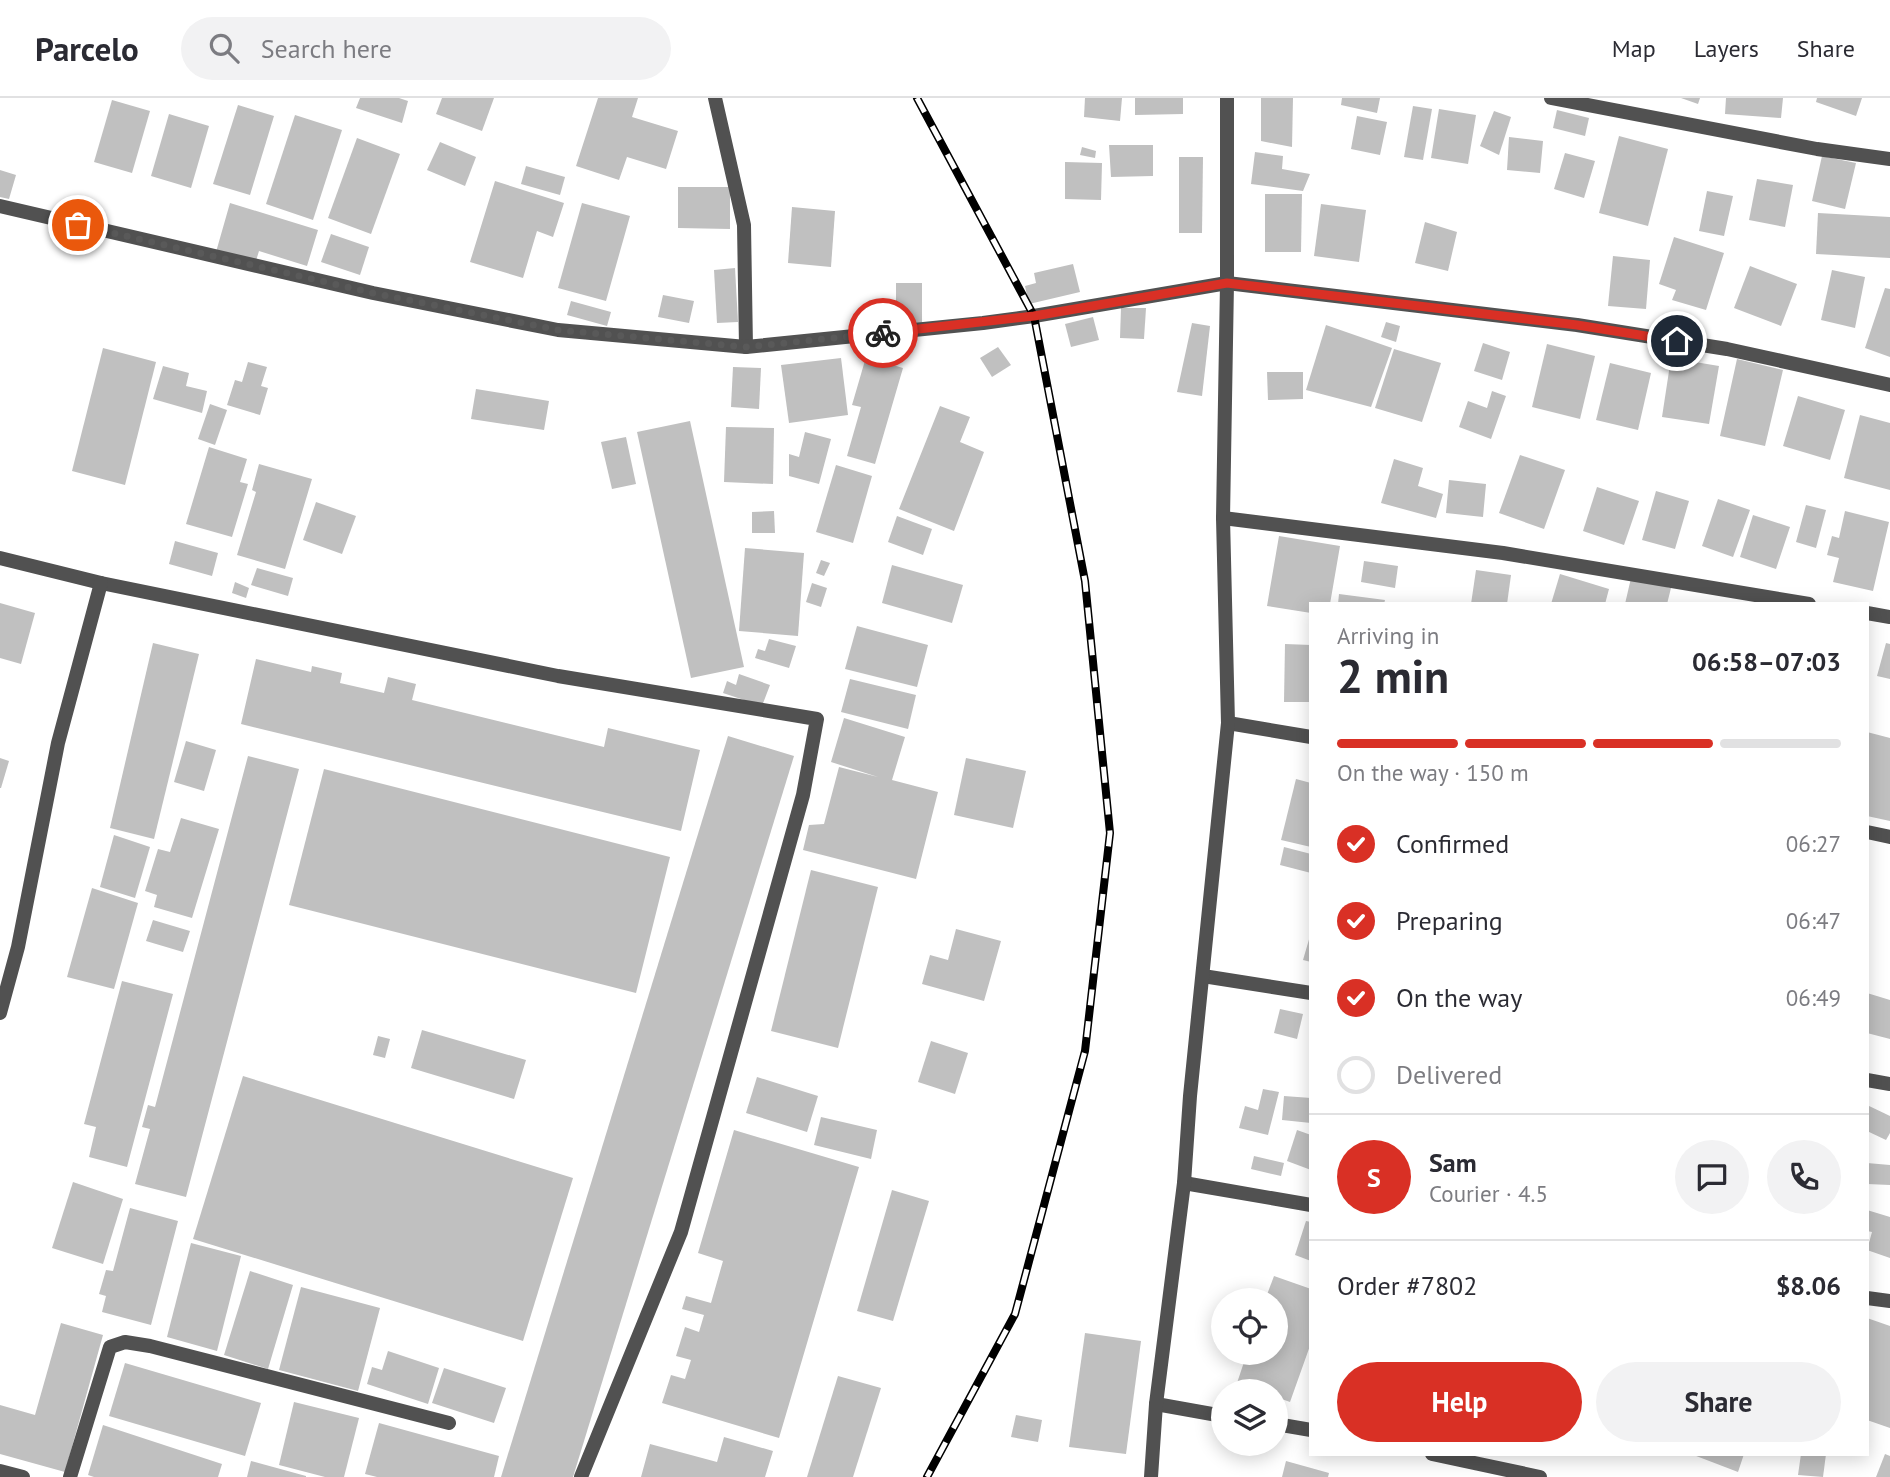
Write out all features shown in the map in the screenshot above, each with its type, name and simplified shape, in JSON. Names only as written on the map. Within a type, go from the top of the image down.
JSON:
[{"type":"street","points":[[715,98],[744,225],[746,347]]},
{"type":"street","points":[[1151,1477],[1156,1404],[1184,1183],[1190,1096],[1228,723],[1223,518],[1227,98]]},
{"type":"street","points":[[1551,98],[1817,149],[1890,159]]},
{"type":"street","points":[[0,206],[360,290],[558,330],[746,347],[996,321],[1227,283],[1591,327],[1727,349],[1890,385]]},
{"type":"street","points":[[1223,518],[1503,553],[1797,602]]},
{"type":"street","points":[[0,558],[101,583],[558,676],[817,719],[803,794],[681,1232],[581,1477]]},
{"type":"street","points":[[1,1007],[18,947],[58,743],[101,583]]},
{"type":"street","points":[[1869,613],[1890,617]]},
{"type":"street","points":[[1228,723],[1309,737]]},
{"type":"street","points":[[1869,832],[1890,837]]},
{"type":"street","points":[[1203,976],[1309,993]]},
{"type":"street","points":[[1869,1080],[1890,1084]]},
{"type":"street","points":[[1184,1183],[1309,1205]]},
{"type":"street","points":[[1869,1298],[1890,1301]]},
{"type":"street","points":[[70,1477],[110,1347],[125,1342],[150,1346],[449,1423]]},
{"type":"street","points":[[1156,1404],[1211,1414]]},
{"type":"street","points":[[1288,1426],[1309,1430]]},
{"type":"street","points":[[1441,1456],[1540,1477]]},
{"type":"street","points":[[0,1471],[23,1477]]},
{"type":"building","points":[[360,98],[399,98],[408,101],[402,123],[356,108]]},
{"type":"building","points":[[442,98],[494,98],[482,131],[436,114]]},
{"type":"building","points":[[598,98],[638,98],[632,117],[678,131],[666,169],[627,157],[619,180],[576,166]]},
{"type":"building","points":[[1085,98],[1122,98],[1120,121],[1084,117]]},
{"type":"building","points":[[1135,98],[1183,98],[1183,114],[1135,115]]},
{"type":"building","points":[[1261,98],[1293,98],[1292,147],[1261,141]]},
{"type":"building","points":[[1342,98],[1380,98],[1377,113],[1341,105]]},
{"type":"building","points":[[1681,98],[1700,98],[1698,104]]},
{"type":"building","points":[[1726,98],[1783,98],[1781,118],[1725,114]]},
{"type":"building","points":[[1817,98],[1862,98],[1856,116],[1816,102]]},
{"type":"building","points":[[112,100],[150,111],[132,173],[94,162]]},
{"type":"building","points":[[238,105],[274,116],[250,195],[213,184]]},
{"type":"building","points":[[1413,106],[1432,109],[1423,160],[1404,157]]},
{"type":"building","points":[[1439,109],[1476,115],[1468,164],[1431,158]]},
{"type":"building","points":[[1557,110],[1589,118],[1585,136],[1553,128]]},
{"type":"building","points":[[1494,111],[1511,117],[1499,155],[1480,146]]},
{"type":"building","points":[[169,114],[209,126],[191,188],[151,176]]},
{"type":"building","points":[[295,115],[342,130],[313,220],[266,204]]},
{"type":"building","points":[[1357,116],[1387,122],[1380,155],[1351,149]]},
{"type":"building","points":[[1619,136],[1668,149],[1648,226],[1599,213]]},
{"type":"building","points":[[1509,137],[1543,141],[1540,173],[1507,170]]},
{"type":"building","points":[[357,138],[400,154],[371,234],[328,218]]},
{"type":"building","points":[[440,142],[476,157],[465,186],[427,170]]},
{"type":"building","points":[[1109,145],[1153,145],[1153,176],[1111,177]]},
{"type":"building","points":[[1082,147],[1096,151],[1095,158],[1080,155]]},
{"type":"building","points":[[1255,152],[1283,156],[1282,169],[1310,174],[1303,191],[1251,184]]},
{"type":"building","points":[[1565,153],[1595,161],[1584,198],[1554,189]]},
{"type":"building","points":[[1822,156],[1856,163],[1845,209],[1812,201]]},
{"type":"building","points":[[1179,157],[1203,157],[1202,233],[1179,233]]},
{"type":"building","points":[[1065,162],[1102,163],[1101,200],[1065,199]]},
{"type":"building","points":[[526,166],[565,177],[560,195],[521,184]]},
{"type":"building","points":[[0,170],[16,175],[9,199],[0,197]]},
{"type":"building","points":[[1757,179],[1793,185],[1785,227],[1749,220]]},
{"type":"building","points":[[495,181],[564,203],[553,237],[537,231],[523,278],[470,262]]},
{"type":"building","points":[[678,187],[730,187],[730,229],[678,228]]},
{"type":"building","points":[[1707,191],[1733,196],[1724,236],[1699,231]]},
{"type":"building","points":[[1265,194],[1302,194],[1301,252],[1265,252]]},
{"type":"building","points":[[230,203],[318,230],[307,266],[259,251],[255,264],[216,252]]},
{"type":"building","points":[[582,203],[630,216],[606,301],[558,288]]},
{"type":"building","points":[[1321,204],[1366,210],[1359,262],[1314,256]]},
{"type":"building","points":[[792,207],[835,211],[831,267],[788,263]]},
{"type":"building","points":[[1818,213],[1890,217],[1890,258],[1816,254]]},
{"type":"building","points":[[1425,222],[1457,232],[1448,271],[1415,263]]},
{"type":"building","points":[[331,234],[369,247],[360,275],[321,262]]},
{"type":"building","points":[[1674,237],[1724,253],[1706,310],[1672,300],[1676,290],[1659,284]]},
{"type":"building","points":[[1613,256],[1650,260],[1646,309],[1608,306]]},
{"type":"building","points":[[1073,264],[1080,292],[1029,304],[1025,286],[1036,283],[1034,273]]},
{"type":"building","points":[[1750,266],[1797,284],[1781,326],[1734,308]]},
{"type":"building","points":[[735,268],[738,322],[717,323],[714,270]]},
{"type":"building","points":[[1832,270],[1865,277],[1855,328],[1821,320]]},
{"type":"building","points":[[896,283],[922,283],[922,327],[896,326]]},
{"type":"building","points":[[1885,288],[1890,289],[1890,357],[1865,348]]},
{"type":"building","points":[[663,295],[694,301],[689,323],[658,317]]},
{"type":"building","points":[[571,301],[611,312],[607,326],[567,315]]},
{"type":"building","points":[[1121,308],[1146,308],[1144,339],[1120,338]]},
{"type":"building","points":[[1093,317],[1099,340],[1071,347],[1065,324]]},
{"type":"building","points":[[1386,322],[1400,326],[1396,342],[1381,337]]},
{"type":"building","points":[[1192,323],[1210,326],[1202,396],[1177,392]]},
{"type":"building","points":[[1326,325],[1392,348],[1371,407],[1306,390]]},
{"type":"building","points":[[1483,343],[1510,352],[1502,380],[1474,371]]},
{"type":"building","points":[[1547,344],[1595,356],[1580,419],[1532,407]]},
{"type":"building","points":[[998,347],[1011,365],[992,377],[980,358]]},
{"type":"building","points":[[103,348],[156,362],[125,485],[72,471]]},
{"type":"building","points":[[1394,349],[1441,363],[1422,422],[1375,408]]},
{"type":"building","points":[[866,357],[903,368],[875,464],[847,456],[861,407],[852,405]]},
{"type":"building","points":[[841,358],[848,415],[789,423],[781,365]]},
{"type":"building","points":[[1671,358],[1719,366],[1709,424],[1662,417]]},
{"type":"building","points":[[1737,359],[1783,370],[1765,446],[1720,436]]},
{"type":"building","points":[[248,362],[267,367],[261,386],[268,388],[260,415],[227,405],[235,380],[242,382]]},
{"type":"building","points":[[1610,363],[1651,373],[1638,430],[1596,420]]},
{"type":"building","points":[[163,366],[189,373],[186,386],[207,391],[202,413],[153,399]]},
{"type":"building","points":[[733,367],[761,368],[759,409],[731,407]]},
{"type":"building","points":[[1267,372],[1303,372],[1303,399],[1268,400]]},
{"type":"building","points":[[476,389],[549,401],[544,430],[471,419]]},
{"type":"building","points":[[1492,391],[1506,396],[1491,439],[1459,427],[1468,401],[1487,408]]},
{"type":"building","points":[[1798,396],[1845,410],[1830,460],[1783,446]]},
{"type":"building","points":[[210,404],[227,410],[215,445],[198,439]]},
{"type":"building","points":[[940,406],[970,417],[960,442],[984,452],[954,531],[899,509]]},
{"type":"building","points":[[1860,415],[1890,423],[1890,490],[1844,478]]},
{"type":"building","points":[[690,421],[744,667],[691,678],[637,432]]},
{"type":"building","points":[[726,427],[774,428],[773,484],[724,482]]},
{"type":"building","points":[[805,432],[831,439],[819,484],[789,476],[789,454],[799,457]]},
{"type":"building","points":[[626,437],[636,484],[612,489],[601,442]]},
{"type":"building","points":[[209,447],[247,459],[240,482],[248,484],[232,537],[186,524]]},
{"type":"building","points":[[1520,455],[1565,470],[1544,529],[1499,513]]},
{"type":"building","points":[[1394,459],[1423,468],[1418,486],[1443,494],[1436,518],[1381,503]]},
{"type":"building","points":[[259,464],[312,479],[285,569],[237,555],[256,492],[252,490]]},
{"type":"building","points":[[836,465],[872,476],[853,543],[816,532]]},
{"type":"building","points":[[1449,480],[1486,484],[1483,517],[1446,513]]},
{"type":"building","points":[[1597,487],[1639,501],[1624,545],[1583,531]]},
{"type":"building","points":[[1656,491],[1689,501],[1675,549],[1642,540]]},
{"type":"building","points":[[1718,499],[1750,510],[1733,557],[1702,546]]},
{"type":"building","points":[[316,502],[356,516],[342,554],[303,540]]},
{"type":"building","points":[[1806,505],[1826,510],[1816,548],[1796,542]]},
{"type":"building","points":[[774,511],[775,533],[752,533],[752,512]]},
{"type":"building","points":[[1845,511],[1889,522],[1873,591],[1833,582],[1839,558],[1827,555],[1832,536],[1839,538]]},
{"type":"building","points":[[1753,515],[1790,527],[1776,569],[1740,557]]},
{"type":"building","points":[[897,516],[932,529],[923,555],[888,542]]},
{"type":"building","points":[[1279,536],[1340,546],[1330,602],[1309,602],[1309,613],[1267,606]]},
{"type":"building","points":[[175,541],[218,553],[212,576],[169,564]]},
{"type":"building","points":[[745,548],[804,553],[798,636],[739,631]]},
{"type":"building","points":[[821,560],[830,563],[824,576],[816,573]]},
{"type":"building","points":[[1364,561],[1398,566],[1395,588],[1361,582]]},
{"type":"building","points":[[892,565],[963,585],[952,623],[882,603]]},
{"type":"building","points":[[257,568],[293,578],[288,596],[251,585]]},
{"type":"building","points":[[1476,570],[1511,575],[1507,602],[1471,602]]},
{"type":"building","points":[[1560,574],[1609,589],[1606,602],[1552,602]]},
{"type":"building","points":[[1631,578],[1671,588],[1668,602],[1625,602]]},
{"type":"building","points":[[235,582],[249,588],[246,598],[232,593]]},
{"type":"building","points":[[812,583],[827,588],[821,607],[806,602]]},
{"type":"building","points":[[1339,594],[1385,600],[1384,602],[1338,602]]},
{"type":"building","points":[[0,603],[35,613],[21,664],[0,658]]},
{"type":"building","points":[[857,626],[928,645],[917,687],[845,669]]},
{"type":"building","points":[[769,639],[796,646],[789,668],[755,658],[758,649],[765,651]]},
{"type":"building","points":[[153,643],[199,654],[154,839],[110,828]]},
{"type":"building","points":[[1886,643],[1890,644],[1890,679],[1877,676]]},
{"type":"building","points":[[1285,644],[1309,645],[1309,702],[1284,702]]},
{"type":"building","points":[[256,659],[311,672],[312,666],[342,673],[340,683],[384,693],[388,677],[416,684],[412,700],[604,747],[608,728],[700,750],[681,831],[241,724]]},
{"type":"building","points":[[739,674],[770,685],[762,706],[723,693],[727,681],[736,685]]},
{"type":"building","points":[[850,679],[916,695],[908,729],[841,712]]},
{"type":"building","points":[[844,718],[905,737],[892,780],[938,792],[916,879],[803,850],[809,825],[824,824],[839,767],[878,777],[831,762]]},
{"type":"building","points":[[1869,733],[1890,738],[1890,821],[1869,816]]},
{"type":"building","points":[[728,736],[794,756],[573,1477],[501,1477]]},
{"type":"building","points":[[186,741],[216,750],[204,791],[174,782]]},
{"type":"building","points":[[248,756],[299,769],[186,1197],[135,1184],[150,1129],[142,1127],[148,1105],[155,1107]]},
{"type":"building","points":[[0,758],[9,761],[1,788],[0,788]]},
{"type":"building","points":[[966,758],[1026,771],[1013,828],[954,815]]},
{"type":"building","points":[[324,769],[670,857],[636,993],[289,905]]},
{"type":"building","points":[[1296,779],[1309,782],[1309,847],[1281,840]]},
{"type":"building","points":[[181,818],[219,829],[192,918],[154,907],[157,895],[145,891],[158,849],[170,852]]},
{"type":"building","points":[[114,835],[150,847],[135,898],[100,887]]},
{"type":"building","points":[[1284,847],[1309,853],[1309,872],[1280,865]]},
{"type":"building","points":[[811,870],[878,887],[838,1048],[771,1031]]},
{"type":"building","points":[[92,888],[138,903],[114,989],[67,977]]},
{"type":"building","points":[[153,920],[190,931],[183,952],[146,941]]},
{"type":"building","points":[[956,929],[1001,941],[984,1001],[922,984],[930,955],[948,960]]},
{"type":"building","points":[[1309,939],[1309,962],[1303,960]]},
{"type":"building","points":[[122,981],[173,994],[127,1167],[89,1157],[96,1127],[84,1124]]},
{"type":"building","points":[[1869,994],[1890,1000],[1890,1039],[1869,1034]]},
{"type":"building","points":[[1280,1009],[1303,1014],[1297,1039],[1274,1033]]},
{"type":"building","points":[[422,1030],[526,1060],[514,1099],[411,1068]]},
{"type":"building","points":[[378,1036],[390,1039],[385,1058],[373,1055]]},
{"type":"building","points":[[931,1041],[968,1053],[955,1094],[918,1082]]},
{"type":"building","points":[[243,1076],[573,1178],[523,1341],[193,1239]]},
{"type":"building","points":[[757,1077],[818,1096],[807,1132],[746,1113]]},
{"type":"building","points":[[1263,1089],[1279,1092],[1268,1135],[1239,1128],[1245,1106],[1258,1110]]},
{"type":"building","points":[[1284,1096],[1309,1098],[1309,1123],[1282,1120]]},
{"type":"building","points":[[1869,1106],[1890,1116],[1890,1133],[1886,1140],[1869,1132]]},
{"type":"building","points":[[821,1117],[877,1130],[871,1159],[814,1145]]},
{"type":"building","points":[[734,1130],[859,1167],[779,1438],[662,1403],[671,1375],[685,1379],[691,1360],[676,1356],[685,1327],[699,1332],[704,1315],[682,1309],[686,1296],[711,1303],[723,1261],[698,1253]]},
{"type":"building","points":[[1297,1130],[1309,1134],[1309,1169],[1287,1161]]},
{"type":"building","points":[[1254,1156],[1284,1163],[1281,1176],[1251,1169]]},
{"type":"building","points":[[1869,1163],[1890,1165],[1890,1185],[1869,1184]]},
{"type":"building","points":[[73,1182],[123,1199],[103,1264],[52,1248]]},
{"type":"building","points":[[892,1190],[929,1201],[893,1321],[857,1311]]},
{"type":"building","points":[[130,1208],[178,1221],[151,1325],[102,1312],[106,1296],[99,1294],[106,1270],[113,1271]]},
{"type":"building","points":[[1869,1211],[1890,1217],[1890,1258],[1869,1251],[1872,1232],[1869,1231]]},
{"type":"building","points":[[1306,1221],[1309,1222],[1309,1260],[1295,1255]]},
{"type":"building","points":[[191,1243],[241,1256],[217,1351],[167,1337]]},
{"type":"building","points":[[250,1271],[293,1285],[268,1369],[224,1355]]},
{"type":"building","points":[[1274,1276],[1309,1288],[1309,1349],[1290,1402],[1288,1379],[1238,1379],[1243,1365],[1288,1365],[1288,1288],[1270,1288]]},
{"type":"building","points":[[301,1287],[380,1308],[358,1391],[279,1370]]},
{"type":"building","points":[[1869,1319],[1890,1326],[1890,1428],[1869,1421]]},
{"type":"building","points":[[61,1323],[103,1335],[65,1472],[0,1454],[0,1405],[35,1415]]},
{"type":"building","points":[[1085,1333],[1141,1341],[1126,1454],[1069,1447]]},
{"type":"building","points":[[388,1351],[439,1368],[428,1404],[367,1384],[372,1367],[382,1370]]},
{"type":"building","points":[[125,1363],[261,1403],[245,1456],[109,1416]]},
{"type":"building","points":[[444,1368],[506,1388],[494,1423],[432,1403]]},
{"type":"building","points":[[838,1376],[881,1388],[853,1477],[807,1477]]},
{"type":"building","points":[[294,1402],[359,1418],[344,1477],[325,1477],[279,1465]]},
{"type":"building","points":[[1016,1415],[1042,1420],[1038,1442],[1011,1437]]},
{"type":"building","points":[[379,1423],[499,1456],[494,1477],[377,1477],[365,1474]]},
{"type":"building","points":[[103,1425],[222,1464],[218,1477],[88,1475]]},
{"type":"building","points":[[724,1437],[773,1451],[765,1477],[641,1477],[650,1444],[717,1462]]},
{"type":"building","points":[[1885,1454],[1890,1456],[1890,1477],[1876,1477]]},
{"type":"building","points":[[1696,1456],[1743,1456],[1738,1472]]},
{"type":"building","points":[[1801,1456],[1826,1456],[1823,1477],[1798,1475]]},
{"type":"building","points":[[251,1461],[306,1476],[306,1477],[247,1477]]},
{"type":"building","points":[[1286,1461],[1329,1473],[1328,1477],[1282,1477]]},
{"type":"railway","points":[[917,98],[1034,316],[1085,581],[1110,833],[1085,1051],[1015,1314],[927,1477]]},
{"type":"way so far","points":[[78,225],[373,293],[558,330],[746,347],[883,333]]},
{"type":"route","points":[[883,333],[1034,316],[1227,283],[1577,325],[1677,341]]}]
